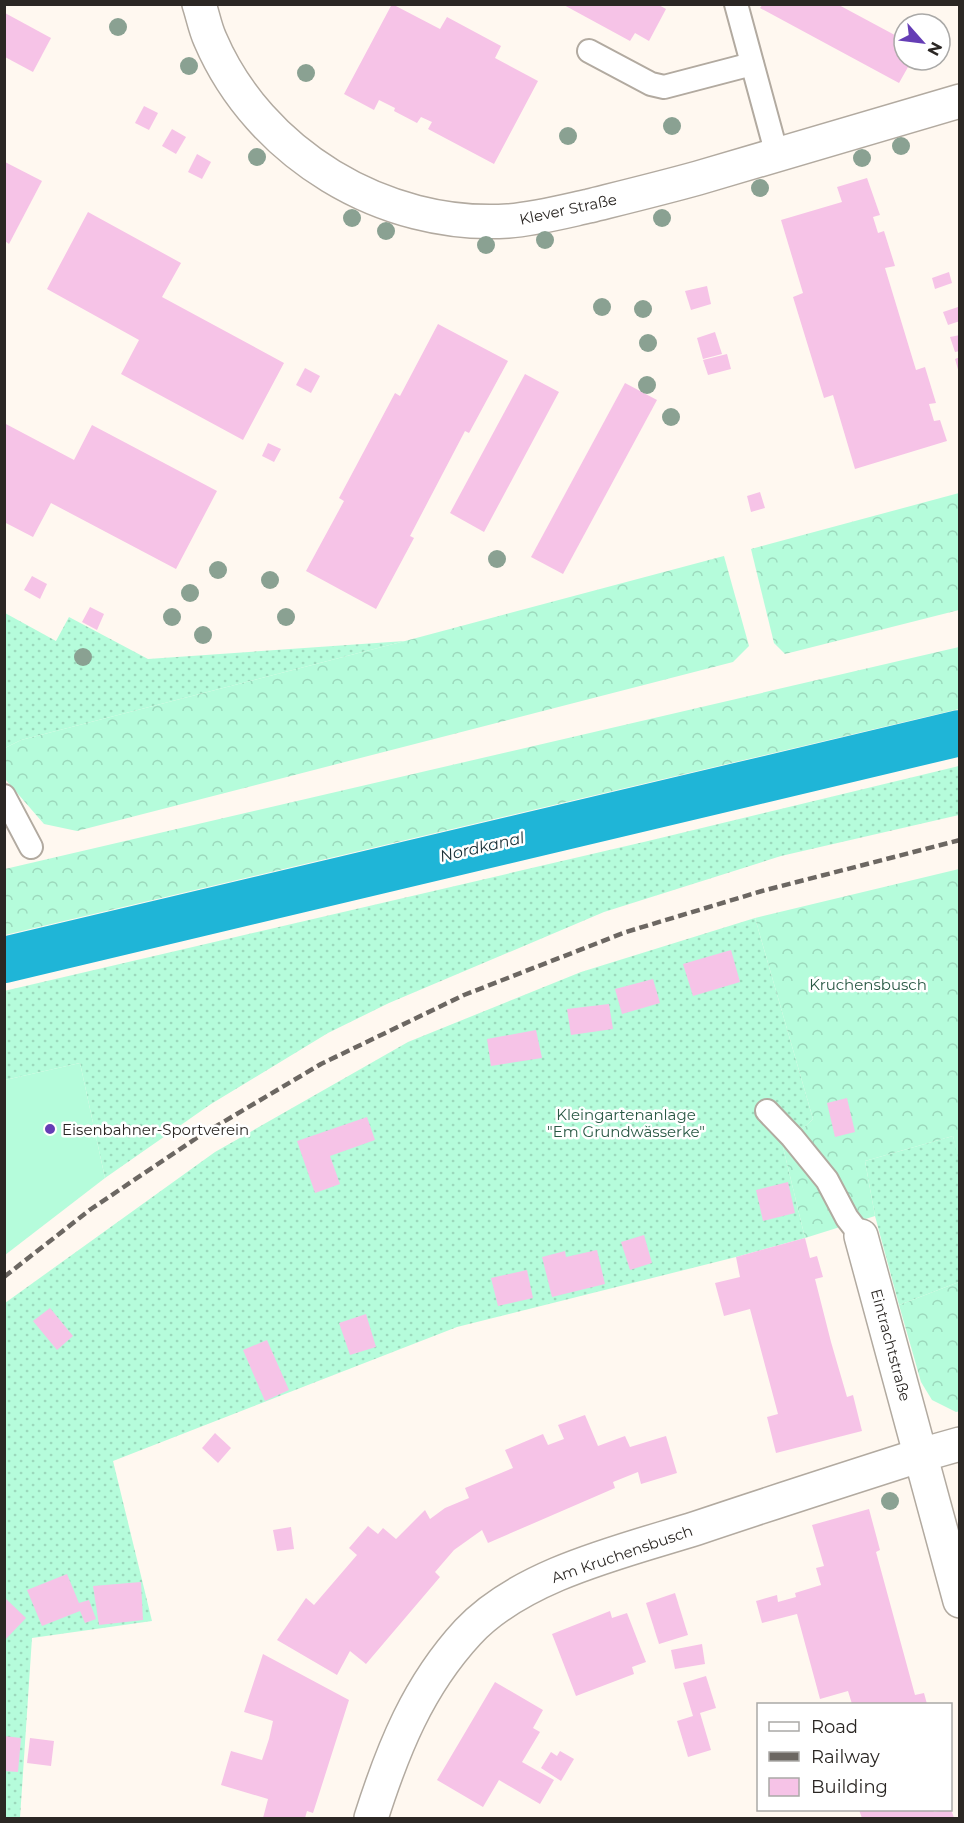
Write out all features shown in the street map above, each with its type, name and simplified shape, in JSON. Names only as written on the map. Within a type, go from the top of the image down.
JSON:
[{"type":"street","name":"Klever Straße","points":[[200,4],[210,39],[232,81],[267,128],[301,157],[338,182],[384,202],[426,214],[463,220],[508,221],[554,214],[653,191],[960,101]]},
{"type":"street","name":"Eintrachtstraße","points":[[861,1236],[960,1600]]},
{"type":"street","points":[[921,1455],[960,1444]]},
{"type":"street","name":"Am Kruchensbusch","points":[[371,1818],[387,1768],[411,1712],[436,1671],[469,1630],[507,1600],[563,1571],[921,1455]]},
{"type":"lane","points":[[736,4],[777,155]]},
{"type":"lane","points":[[589,51],[651,84],[664,87],[752,64]]},
{"type":"lane","points":[[4,796],[31,847]]},
{"type":"lane","points":[[767,1111],[792,1137],[827,1180],[847,1218],[861,1236]]},
{"type":"green space","points":[[959,493],[959,610],[785,654],[774,643],[751,549]]},
{"type":"green space","points":[[724,556],[749,646],[733,662],[77,831],[44,824],[5,779],[5,748],[21,740]]},
{"type":"green space","points":[[5,613],[56,641],[69,617],[148,659],[405,641],[21,740],[5,748]]},
{"type":"green space","points":[[959,647],[959,709],[5,935],[5,869]]},
{"type":"green space","points":[[959,766],[959,815],[781,856],[604,912],[389,1003],[328,1033],[211,1104],[105,1178],[80,1063],[5,1080],[4,991]]},
{"type":"green space","name":"Kruchensbusch","points":[[959,869],[959,1162],[953,1136],[865,1161],[875,1216],[805,1238],[783,1147],[813,1119],[755,918]]},
{"type":"green space","name":"Kleingartenanlage \"Em Grundwässerke\"","points":[[755,918],[813,1119],[783,1147],[805,1238],[457,1327],[113,1461],[152,1621],[32,1638],[20,1818],[5,1818],[5,1303],[215,1152],[408,1042],[581,972]]},
{"type":"green space","name":"Eisenbahner-Sportverein","points":[[80,1063],[105,1178],[5,1255],[5,1080]]},
{"type":"green space","points":[[953,1136],[960,1162],[959,1282],[899,1305],[875,1216],[865,1161]]},
{"type":"green space","points":[[959,1282],[960,1411],[956,1412],[932,1400],[921,1382],[899,1305]]},
{"type":"building","points":[[392,4],[440,29],[447,17],[501,46],[495,58],[538,81],[494,164],[428,129],[432,122],[421,117],[417,123],[379,100],[374,110],[344,94]]},
{"type":"building","points":[[562,4],[657,4],[666,9],[649,41],[635,33],[630,41]]},
{"type":"building","points":[[763,4],[837,4],[892,34],[892,72],[905,72],[899,83],[760,8]]},
{"type":"building","points":[[5,13],[51,38],[33,72],[5,57]]},
{"type":"building","points":[[144,106],[158,113],[149,130],[135,123]]},
{"type":"building","points":[[172,129],[186,137],[176,154],[162,146]]},
{"type":"building","points":[[197,154],[211,162],[202,179],[188,172]]},
{"type":"building","points":[[5,162],[42,181],[9,244],[5,241]]},
{"type":"building","points":[[867,178],[880,215],[873,217],[878,233],[884,231],[895,266],[885,268],[916,370],[925,367],[936,403],[929,404],[934,421],[940,420],[947,441],[855,469],[833,395],[824,398],[793,297],[803,293],[781,220],[842,202],[837,187]]},
{"type":"building","points":[[88,212],[181,263],[162,297],[284,363],[243,440],[121,374],[139,340],[47,289]]},
{"type":"building","points":[[949,272],[952,283],[935,289],[932,278]]},
{"type":"building","points":[[707,286],[711,304],[691,310],[685,291]]},
{"type":"building","points":[[958,307],[960,321],[948,325],[943,312]]},
{"type":"building","points":[[438,324],[508,361],[469,433],[465,431],[410,536],[414,538],[376,609],[306,571],[344,501],[339,498],[395,393],[400,396]]},
{"type":"building","points":[[715,332],[722,354],[703,359],[697,338]]},
{"type":"building","points":[[960,335],[960,351],[955,352],[950,337]]},
{"type":"building","points":[[727,354],[731,369],[708,375],[703,360]]},
{"type":"building","points":[[960,357],[960,373],[959,373],[955,359]]},
{"type":"building","points":[[305,368],[320,376],[311,393],[296,385]]},
{"type":"building","points":[[525,374],[559,392],[484,532],[450,513]]},
{"type":"building","points":[[625,383],[657,400],[563,574],[531,557]]},
{"type":"building","points":[[4,423],[74,460],[92,425],[217,491],[176,569],[51,503],[33,537],[4,522]]},
{"type":"building","points":[[268,443],[281,449],[274,462],[262,456]]},
{"type":"building","points":[[760,492],[765,508],[751,512],[747,496]]},
{"type":"building","points":[[32,576],[47,584],[40,599],[24,590]]},
{"type":"building","points":[[90,607],[104,614],[97,630],[82,622]]},
{"type":"building","points":[[731,950],[740,982],[693,996],[683,964]]},
{"type":"building","points":[[653,979],[660,1003],[622,1014],[615,989]]},
{"type":"building","points":[[609,1004],[613,1029],[571,1035],[567,1009]]},
{"type":"building","points":[[536,1030],[542,1058],[491,1066],[487,1039]]},
{"type":"building","points":[[847,1098],[855,1132],[835,1137],[827,1103]]},
{"type":"building","points":[[367,1117],[375,1140],[330,1156],[340,1184],[315,1193],[297,1141]]},
{"type":"building","points":[[788,1182],[795,1213],[763,1221],[756,1190]]},
{"type":"building","points":[[644,1235],[652,1263],[630,1270],[621,1242]]},
{"type":"building","points":[[805,1238],[810,1258],[817,1256],[823,1277],[815,1279],[831,1342],[847,1397],[853,1395],[862,1431],[776,1453],[767,1417],[778,1414],[750,1309],[724,1316],[715,1283],[740,1277],[736,1257]]},
{"type":"building","points":[[597,1250],[605,1284],[552,1297],[542,1257],[565,1251],[566,1257]]},
{"type":"building","points":[[527,1270],[533,1298],[498,1306],[491,1278]]},
{"type":"building","points":[[50,1308],[73,1336],[57,1350],[33,1321]]},
{"type":"building","points":[[366,1314],[376,1347],[350,1355],[339,1323]]},
{"type":"building","points":[[267,1340],[289,1390],[265,1401],[243,1350]]},
{"type":"building","points":[[585,1415],[598,1446],[625,1436],[630,1447],[666,1436],[677,1473],[641,1484],[638,1472],[613,1482],[615,1488],[488,1543],[482,1530],[454,1550],[435,1572],[440,1577],[366,1664],[350,1651],[337,1675],[277,1640],[306,1598],[314,1605],[357,1555],[349,1548],[368,1526],[378,1534],[383,1528],[396,1539],[425,1510],[430,1519],[445,1508],[469,1498],[465,1488],[513,1468],[505,1450],[543,1434],[548,1445],[564,1439],[558,1425]]},
{"type":"building","points":[[215,1433],[231,1448],[218,1463],[202,1448]]},
{"type":"building","points":[[869,1509],[880,1550],[876,1552],[915,1695],[924,1693],[927,1703],[852,1703],[848,1691],[820,1699],[797,1614],[762,1623],[756,1601],[777,1595],[778,1602],[796,1597],[795,1593],[821,1585],[816,1568],[824,1566],[812,1525]]},
{"type":"building","points":[[291,1527],[294,1549],[277,1551],[273,1530]]},
{"type":"building","points":[[67,1574],[79,1603],[89,1600],[96,1619],[85,1623],[80,1611],[42,1626],[27,1590]]},
{"type":"building","points":[[141,1582],[143,1620],[99,1625],[93,1586]]},
{"type":"building","points":[[675,1593],[688,1635],[659,1644],[646,1603]]},
{"type":"building","points":[[4,1597],[26,1618],[4,1641]]},
{"type":"building","points":[[610,1611],[612,1618],[627,1613],[646,1662],[632,1667],[634,1674],[576,1696],[552,1634]]},
{"type":"building","points":[[702,1644],[705,1664],[675,1669],[671,1650]]},
{"type":"building","points":[[263,1654],[349,1700],[313,1813],[307,1811],[305,1818],[263,1818],[268,1799],[221,1785],[231,1751],[262,1760],[269,1739],[273,1721],[244,1712]]},
{"type":"building","points":[[706,1676],[716,1708],[700,1713],[711,1750],[688,1757],[677,1721],[693,1716],[683,1683]]},
{"type":"building","points":[[495,1682],[543,1710],[533,1728],[540,1732],[522,1762],[554,1780],[540,1804],[499,1780],[483,1807],[437,1780]]},
{"type":"building","points":[[4,1736],[21,1738],[18,1772],[4,1771]]},
{"type":"building","points":[[30,1738],[54,1741],[51,1766],[27,1763]]},
{"type":"building","points":[[560,1751],[574,1759],[561,1781],[541,1768],[551,1752],[557,1756]]},
{"type":"building","points":[[859,1811],[934,1811],[952,1811],[954,1818],[862,1818]]},
{"type":"waterway","name":"Nordkanal","points":[[4,960],[960,733]]},
{"type":"railway","points":[[4,1277],[91,1209],[198,1137],[321,1064],[464,995],[626,932],[762,891],[960,840]]},
{"type":"place","name":"Eisenbahner-Sportverein","points":[[50,1129]]}]
